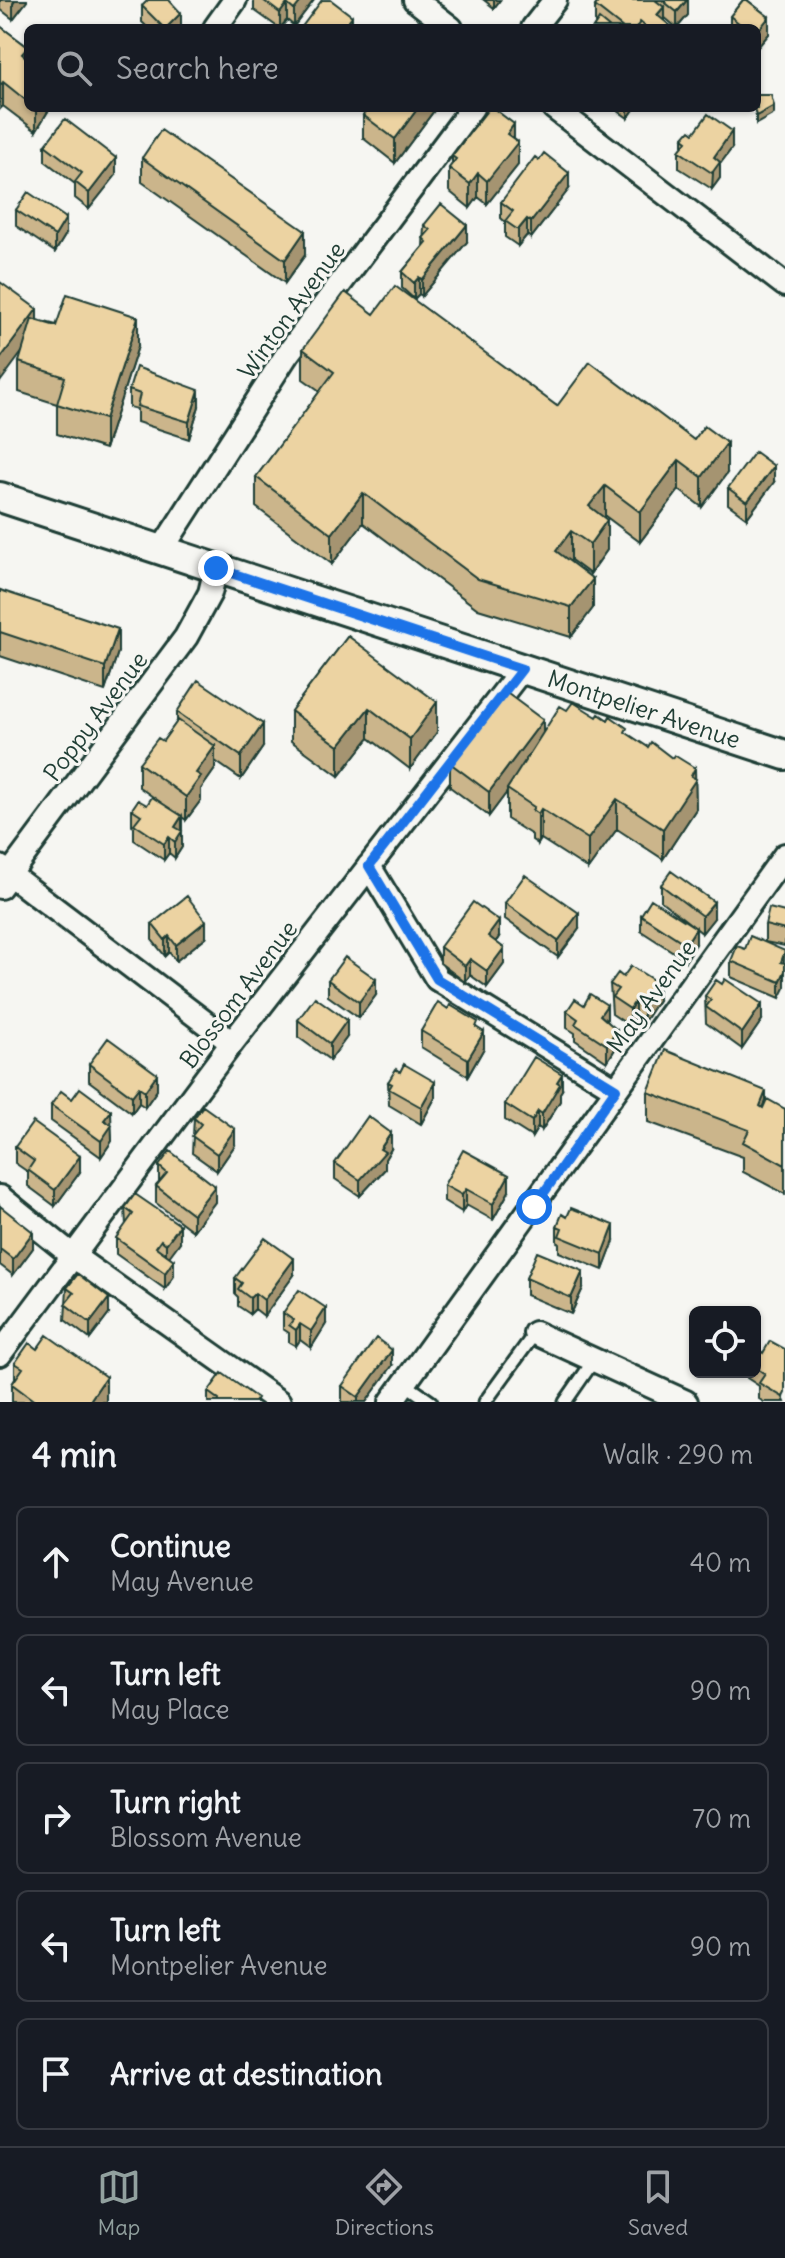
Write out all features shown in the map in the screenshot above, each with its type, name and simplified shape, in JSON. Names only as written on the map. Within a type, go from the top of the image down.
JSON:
[{"type":"street","points":[[218,24],[235,0]]},
{"type":"street","points":[[415,0],[446,24]]},
{"type":"street","points":[[536,24],[555,0]]},
{"type":"street","name":"Winton Avenue","points":[[162,549],[286,356],[469,112]]},
{"type":"street","points":[[559,112],[785,285]]},
{"type":"street","name":"Montpelier Avenue","points":[[0,497],[785,755]]},
{"type":"street","name":"Poppy Avenue","points":[[3,876],[186,637],[210,593],[216,568]]},
{"type":"street","name":"Blossom Avenue","points":[[0,1354],[232,1043],[522,669]]},
{"type":"street","name":"May Avenue","points":[[391,1402],[785,855]]},
{"type":"street","points":[[369,866],[437,979],[616,1089]]},
{"type":"street","points":[[3,876],[232,1043]]},
{"type":"street","points":[[0,1197],[73,1256],[279,1402]]},
{"type":"street","points":[[535,1333],[686,1402]]},
{"type":"lane","points":[[485,1402],[535,1333]]},
{"type":"lane","points":[[565,1402],[594,1360]]},
{"type":"lane","points":[[405,1384],[431,1402]]},
{"type":"building","points":[[148,0],[169,0],[181,13],[170,24],[160,24],[142,6]]},
{"type":"building","points":[[263,0],[302,0],[294,10],[287,4],[280,13]]},
{"type":"building","points":[[322,0],[331,0],[352,16],[346,24],[304,24]]},
{"type":"building","points":[[600,0],[655,0],[664,7],[657,15],[668,24],[618,24],[595,6]]},
{"type":"building","points":[[662,0],[687,0],[677,12]]},
{"type":"building","points":[[743,0],[747,0],[769,17],[761,27],[761,24],[740,24],[730,16]]},
{"type":"building","points":[[0,26],[24,44],[24,99],[3,82],[0,86]]},
{"type":"building","points":[[761,95],[771,95],[774,106],[756,116],[755,112],[761,112]]},
{"type":"building","points":[[365,112],[415,112],[395,139],[363,115]]},
{"type":"building","points":[[486,112],[498,112],[514,124],[507,134],[518,142],[487,181],[478,173],[470,184],[449,168],[456,159],[452,156]]},
{"type":"building","points":[[708,114],[732,131],[714,157],[720,162],[712,173],[679,151],[687,141],[683,138],[690,130],[694,133]]},
{"type":"building","points":[[65,119],[116,158],[89,193],[75,182],[82,173],[45,145]]},
{"type":"building","points":[[161,130],[305,231],[285,260],[142,158]]},
{"type":"building","points":[[544,153],[569,173],[531,222],[527,219],[518,230],[505,221],[513,211],[501,202],[535,157],[539,160]]},
{"type":"building","points":[[28,192],[66,218],[55,236],[16,210]]},
{"type":"building","points":[[441,204],[467,225],[422,280],[419,277],[414,283],[402,272],[427,242],[423,238],[430,230],[424,225]]},
{"type":"building","points":[[0,282],[37,309],[0,359]]},
{"type":"building","points":[[395,286],[557,406],[590,362],[694,440],[704,426],[727,443],[702,477],[679,460],[640,512],[605,486],[589,506],[607,520],[590,544],[571,531],[556,551],[593,579],[571,607],[478,579],[363,493],[332,534],[256,477],[334,372],[303,349],[345,292],[374,314]]},
{"type":"building","points":[[67,294],[138,317],[105,419],[57,404],[65,377],[19,362],[32,319],[56,326]]},
{"type":"building","points":[[136,367],[199,390],[189,422],[137,406],[140,394],[129,390]]},
{"type":"building","points":[[755,452],[774,466],[747,502],[728,488]]},
{"type":"building","points":[[0,590],[118,629],[105,667],[0,632]]},
{"type":"building","points":[[348,636],[437,702],[410,739],[369,708],[339,746],[291,711]]},
{"type":"building","points":[[198,680],[263,724],[241,756],[177,712]]},
{"type":"building","points":[[504,691],[543,720],[489,792],[450,763]]},
{"type":"building","points":[[573,702],[597,717],[599,714],[608,720],[610,716],[627,728],[625,732],[648,747],[651,742],[672,758],[674,755],[695,768],[691,776],[696,779],[663,829],[617,799],[588,839],[541,809],[538,814],[532,810],[534,807],[507,789],[560,706],[567,710]]},
{"type":"building","points":[[178,720],[215,746],[196,773],[201,776],[186,797],[139,763],[158,738],[163,741]]},
{"type":"building","points":[[152,797],[182,816],[175,827],[182,831],[175,842],[169,837],[164,844],[134,824],[141,815],[132,809],[138,800],[147,805]]},
{"type":"building","points":[[671,871],[714,902],[702,916],[661,885]]},
{"type":"building","points":[[525,875],[579,913],[558,941],[505,903]]},
{"type":"building","points":[[187,896],[206,921],[176,945],[169,936],[165,940],[152,924]]},
{"type":"building","points":[[651,899],[696,928],[686,944],[641,915]]},
{"type":"building","points":[[473,902],[499,921],[488,936],[504,948],[487,971],[470,959],[465,966],[440,947]]},
{"type":"building","points":[[769,908],[785,912],[785,930],[765,925]]},
{"type":"building","points":[[750,936],[785,951],[781,962],[785,963],[785,971],[780,982],[731,961],[737,946],[745,949]]},
{"type":"building","points":[[345,957],[376,979],[359,1002],[328,980]]},
{"type":"building","points":[[631,966],[658,983],[643,1006],[635,1001],[630,1009],[612,997],[618,989],[610,984],[618,973],[623,977]]},
{"type":"building","points":[[725,979],[762,1004],[742,1033],[706,1007],[711,1000],[705,996],[716,980],[722,984]]},
{"type":"building","points":[[590,994],[607,1005],[600,1015],[617,1030],[607,1045],[575,1024],[578,1019],[567,1011],[575,999],[584,1005]]},
{"type":"building","points":[[315,997],[347,1020],[330,1044],[298,1020]]},
{"type":"building","points":[[438,1002],[448,1009],[450,1005],[478,1022],[476,1027],[484,1032],[468,1059],[421,1031]]},
{"type":"building","points":[[108,1038],[157,1074],[145,1091],[139,1087],[132,1096],[89,1064]]},
{"type":"building","points":[[665,1050],[766,1091],[760,1106],[763,1108],[767,1099],[785,1109],[785,1165],[743,1142],[749,1130],[648,1092]]},
{"type":"building","points":[[534,1057],[562,1074],[557,1082],[560,1084],[542,1114],[538,1111],[532,1121],[505,1104]]},
{"type":"building","points":[[404,1064],[435,1082],[421,1107],[389,1089],[392,1084],[388,1082],[396,1069],[400,1072]]},
{"type":"building","points":[[80,1088],[111,1111],[104,1120],[112,1125],[101,1141],[51,1105],[61,1091],[72,1099]]},
{"type":"building","points":[[203,1106],[235,1129],[217,1154],[192,1136],[201,1124],[194,1118]]},
{"type":"building","points":[[368,1116],[391,1133],[380,1149],[385,1152],[360,1180],[335,1163]]},
{"type":"building","points":[[33,1122],[80,1156],[55,1190],[28,1170],[34,1161],[15,1147]]},
{"type":"building","points":[[463,1150],[509,1175],[493,1204],[466,1189],[462,1195],[444,1185]]},
{"type":"building","points":[[170,1151],[215,1186],[193,1214],[156,1186],[167,1173],[159,1166]]},
{"type":"building","points":[[135,1194],[180,1225],[166,1244],[161,1240],[156,1247],[174,1260],[165,1273],[116,1238],[133,1214],[125,1208]]},
{"type":"building","points":[[0,1206],[33,1232],[13,1259],[0,1249]]},
{"type":"building","points":[[571,1208],[614,1225],[603,1254],[559,1236],[562,1228],[557,1226],[562,1214],[567,1217]]},
{"type":"building","points":[[265,1238],[294,1259],[264,1300],[255,1293],[250,1298],[238,1289],[242,1283],[235,1278]]},
{"type":"building","points":[[537,1252],[583,1271],[571,1298],[526,1278]]},
{"type":"building","points":[[78,1274],[109,1298],[90,1323],[65,1304],[74,1293],[67,1288]]},
{"type":"building","points":[[299,1290],[326,1308],[311,1331],[300,1324],[296,1330],[289,1325],[293,1320],[283,1313]]},
{"type":"building","points":[[47,1335],[106,1377],[89,1402],[36,1402],[12,1384],[23,1368],[15,1363],[29,1343],[37,1349]]},
{"type":"building","points":[[376,1338],[392,1350],[358,1397],[342,1386]]},
{"type":"building","points":[[770,1341],[785,1349],[783,1397],[759,1383],[765,1374],[761,1371],[761,1352],[763,1353]]},
{"type":"building","points":[[222,1373],[257,1398],[254,1402],[218,1402],[208,1392]]},
{"type":"route","points":[[216,568],[522,669],[369,866],[437,979],[616,1089],[534,1207]]}]
